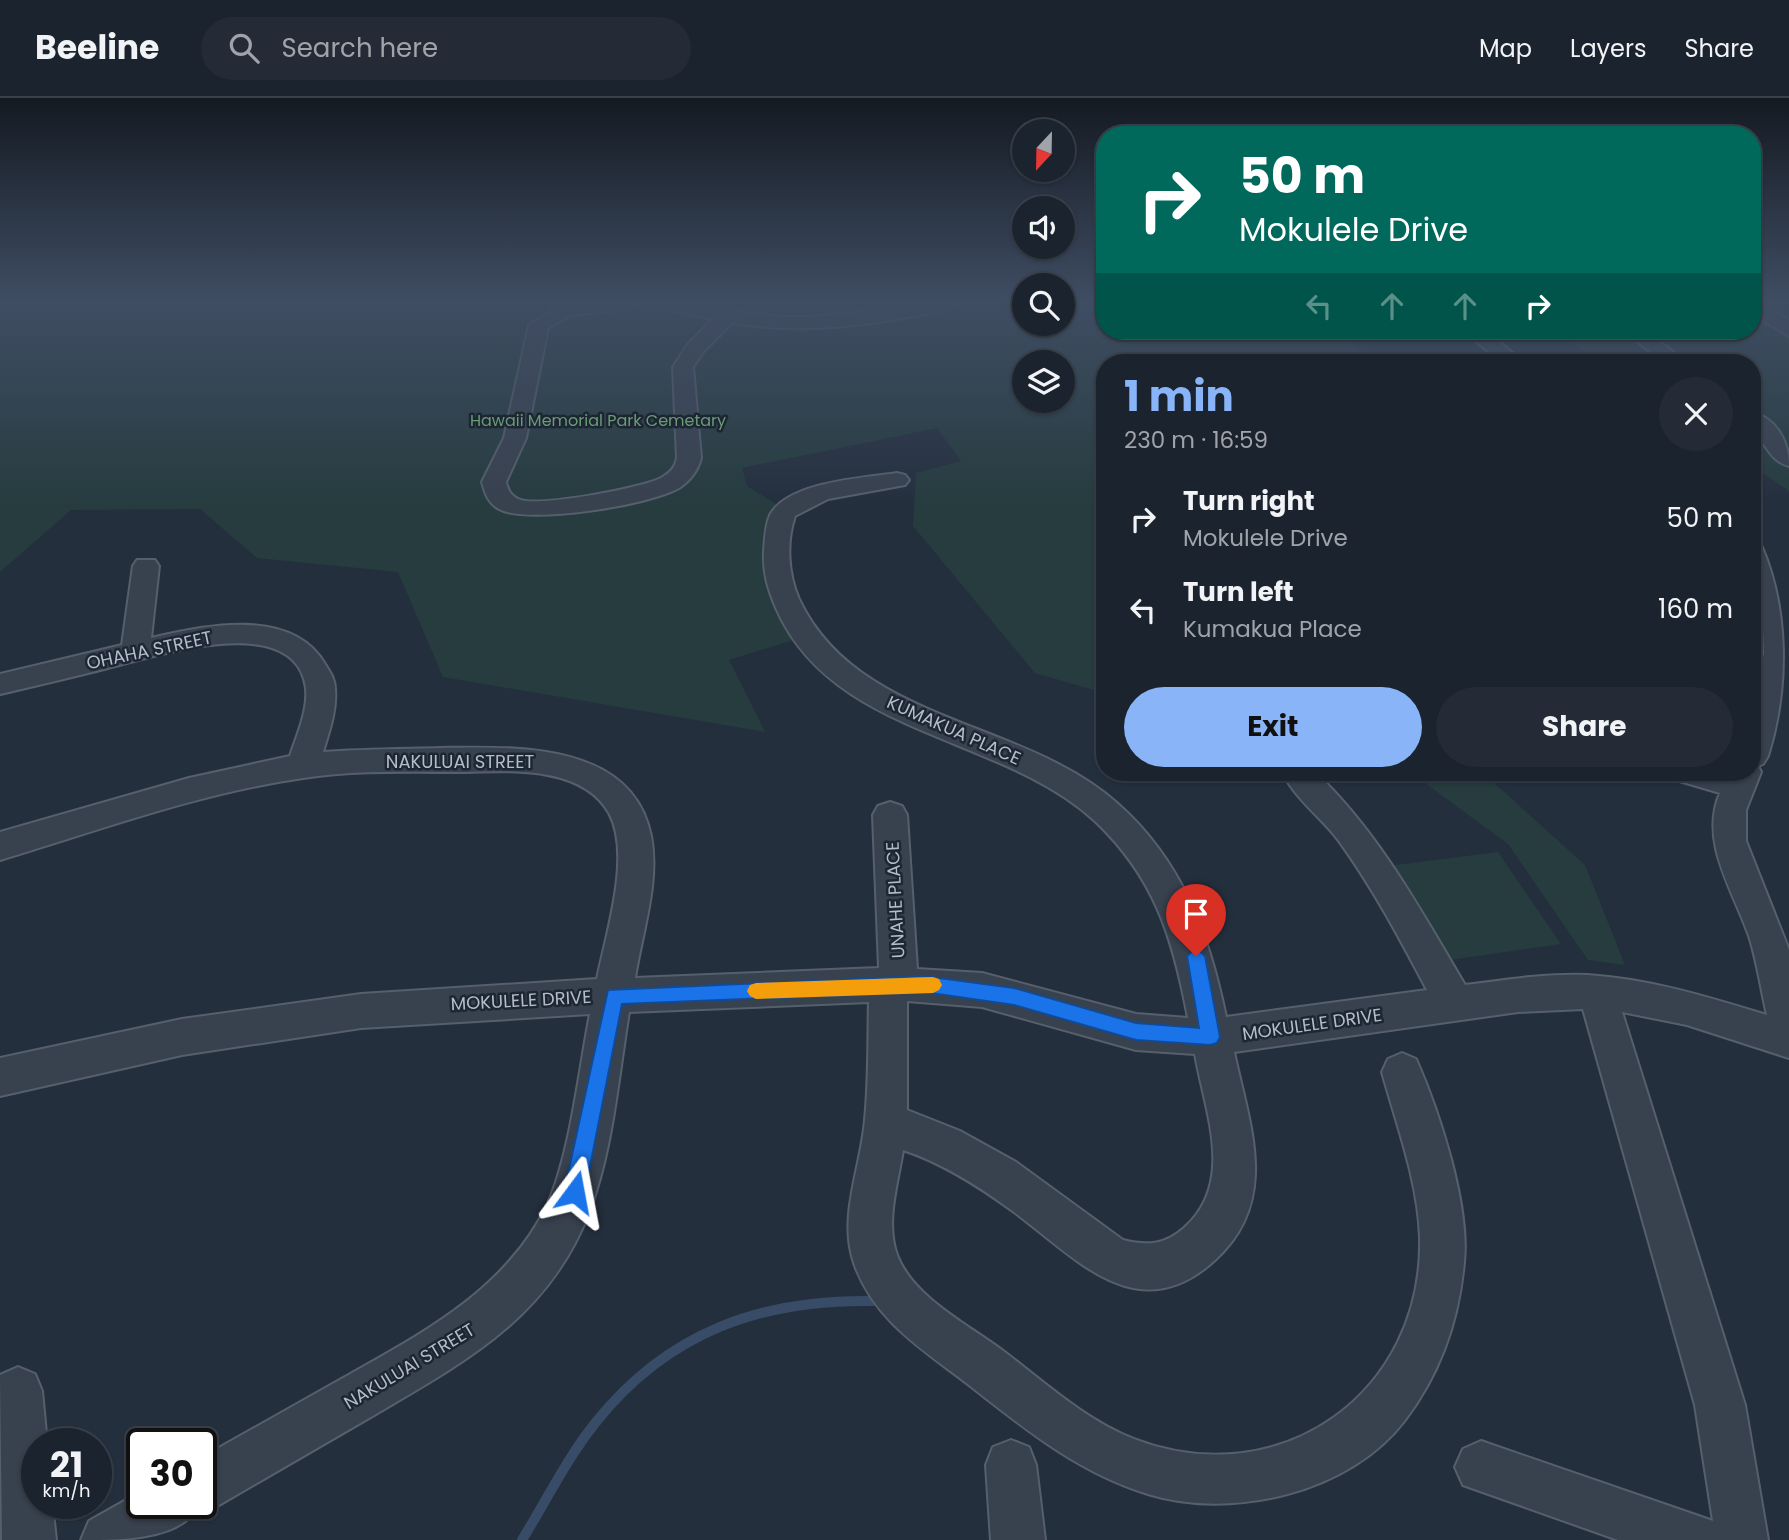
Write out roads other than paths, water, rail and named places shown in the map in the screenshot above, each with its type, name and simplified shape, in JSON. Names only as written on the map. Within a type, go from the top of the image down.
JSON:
[{"type":"street","points":[[530,370],[515,438],[494,482],[497,494],[502,500],[526,508],[555,508],[651,491],[676,479],[686,469],[689,458],[683,370]]},
{"type":"street","points":[[1761,426],[1770,434],[1780,452],[1789,459]]},
{"type":"street","name":"KUMAKUA PLACE","points":[[886,1124],[946,1143],[972,1158],[1119,1263],[1152,1268],[1177,1261],[1206,1239],[1219,1222],[1234,1184],[1234,1146],[1210,1037],[1196,956],[1187,928],[1162,877],[1127,833],[1087,797],[1042,769],[903,709],[855,681],[819,650],[793,616],[778,572],[781,522],[786,511],[806,498],[897,480]]},
{"type":"street","points":[[135,651],[146,566]]},
{"type":"street","points":[[1761,706],[1783,675],[1786,657],[1784,626],[1762,584]]},
{"type":"street","name":"OHAHA STREET","points":[[0,684],[194,638],[232,634],[273,639],[298,650],[314,666],[320,687],[303,766]]},
{"type":"street","name":"NAKULUAI STREET","points":[[0,846],[237,780],[303,766],[356,761],[530,759],[568,767],[600,783],[613,794],[627,815],[635,838],[637,856],[615,996],[575,1192],[554,1240],[521,1286],[477,1327],[217,1477]]},
{"type":"street","points":[[1304,781],[1334,810],[1362,845],[1455,1004]]},
{"type":"street","points":[[1741,781],[1729,810],[1729,841],[1768,939],[1789,1027]]},
{"type":"street","name":"UNAHE PLACE","points":[[890,816],[894,985],[886,1124],[869,1223],[876,1263],[895,1294],[1030,1403],[1086,1442],[1149,1469],[1188,1479],[1227,1482],[1266,1477],[1303,1465],[1336,1448],[1366,1428],[1390,1402],[1411,1373],[1424,1345],[1440,1287],[1441,1226],[1437,1196],[1402,1072]]},
{"type":"street","name":"MOKULELE DRIVE","points":[[0,1076],[182,1037],[273,1022],[448,1003],[894,985],[982,990],[1136,1032],[1210,1037],[1550,992],[1597,993],[1687,1008],[1789,1040]]},
{"type":"street","points":[[1597,993],[1720,1405],[1735,1487],[1741,1540]]},
{"type":"street","points":[[18,1391],[29,1540]]},
{"type":"street","points":[[1011,1465],[1018,1540]]},
{"type":"street","points":[[1481,1467],[1694,1540]]},
{"type":"street","points":[[107,1540],[144,1519]]},
{"type":"waterway","points":[[522,1540],[585,1436],[624,1391],[654,1365],[686,1344],[720,1327],[755,1315],[793,1306],[874,1301]]},
{"type":"park label","name":"Hawaii Memorial Park Cemetary","points":[[598,420]]}]
